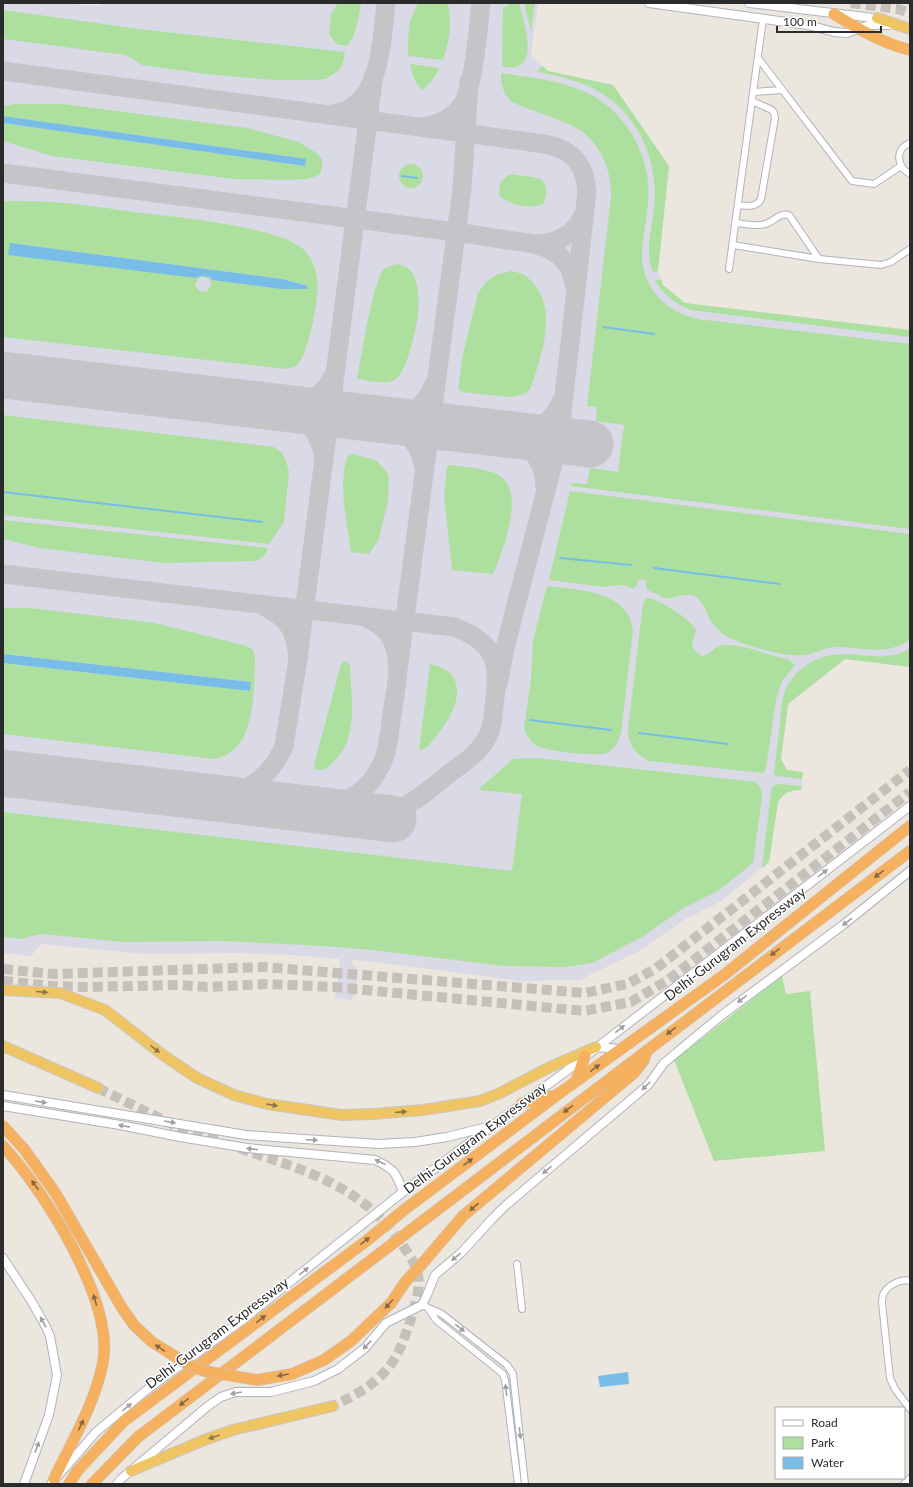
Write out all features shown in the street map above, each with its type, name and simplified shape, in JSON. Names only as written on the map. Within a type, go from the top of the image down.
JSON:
[{"type":"highway","points":[[834,14],[858,29],[892,46],[910,50]]},
{"type":"highway","points":[[877,18],[910,29]]},
{"type":"highway","name":"Delhi-Gurugram Expressway","points":[[69,1484],[78,1470],[124,1421],[365,1242],[404,1210],[557,1095],[724,975],[910,826]]},
{"type":"highway","points":[[92,1484],[138,1437],[910,851]]},
{"type":"highway","points":[[3,990],[60,993],[105,1010],[163,1055],[197,1078],[234,1095],[267,1104],[342,1115],[424,1110],[480,1101],[500,1093],[552,1066],[596,1047]]},
{"type":"highway","points":[[3,1046],[98,1088]]},
{"type":"highway","points":[[3,1126],[24,1149],[56,1194],[122,1308],[134,1325],[152,1342],[188,1365],[204,1371],[257,1380],[292,1374],[324,1360],[351,1341],[391,1303],[406,1281],[463,1216],[634,1073],[644,1060],[648,1049]]},
{"type":"highway","points":[[576,1081],[585,1056]]},
{"type":"highway","points":[[522,1103],[557,1095]]},
{"type":"highway","points":[[3,1146],[20,1166],[44,1199],[75,1254],[94,1296],[102,1330],[103,1360],[92,1403],[52,1482]]},
{"type":"highway","points":[[131,1471],[204,1440],[233,1430],[333,1406]]},
{"type":"main road","points":[[650,3],[808,25],[834,32],[847,33],[869,25],[880,24],[899,26]]},
{"type":"main road","points":[[749,3],[910,23]]},
{"type":"main road","points":[[52,1482],[96,1432],[150,1388],[241,1321],[403,1192],[585,1056],[910,806]]},
{"type":"main road","points":[[117,1484],[208,1406],[221,1397],[236,1392],[271,1392],[314,1381],[338,1369],[365,1348],[386,1323],[424,1306],[434,1275],[462,1252],[505,1206],[648,1084],[664,1063],[722,1015],[843,925],[910,871]]},
{"type":"main road","points":[[596,1047],[620,1049]]},
{"type":"main road","points":[[3,1095],[246,1135],[379,1144],[415,1142],[447,1137],[492,1126]]},
{"type":"main road","points":[[3,1106],[247,1148],[375,1160],[393,1169],[403,1192]]},
{"type":"main road","points":[[3,1258],[32,1302],[46,1327],[50,1336],[57,1376],[49,1415],[24,1484]]},
{"type":"street","points":[[729,269],[763,19]]},
{"type":"street","points":[[758,58],[852,181],[874,184],[879,182],[900,166]]},
{"type":"street","points":[[753,92],[782,90]]},
{"type":"street","points":[[738,205],[753,206],[761,200],[775,118],[772,110],[752,101]]},
{"type":"street","points":[[910,143],[902,148],[899,154],[900,166],[910,174]]},
{"type":"street","points":[[736,223],[762,225],[781,215],[789,215],[819,259]]},
{"type":"street","points":[[732,245],[819,259],[885,265],[910,249]]},
{"type":"street","points":[[517,1264],[522,1309]]},
{"type":"street","points":[[910,1281],[902,1280],[886,1290],[882,1296],[882,1303],[890,1378],[895,1389],[910,1409]]},
{"type":"street","points":[[424,1306],[436,1320],[503,1374],[518,1484]]},
{"type":"street","points":[[424,1306],[442,1314],[507,1365],[513,1374],[526,1484]]},
{"type":"street","points":[[904,1484],[910,1478]]},
{"type":"shaded area","points":[[3,3],[67,3],[96,6],[105,3],[538,3],[531,56],[548,71],[613,85],[669,166],[657,269],[663,285],[685,303],[910,330],[910,667],[845,659],[788,704],[781,759],[787,770],[803,772],[801,790],[788,792],[782,796],[778,802],[769,862],[720,902],[684,920],[641,950],[580,980],[520,981],[353,960],[352,963],[358,969],[355,995],[351,1000],[335,998],[340,959],[236,953],[146,954],[41,944],[31,956],[3,953]]},
{"type":"green space","points":[[338,3],[361,3],[355,32],[353,38],[347,46],[336,44],[329,34],[331,14]]},
{"type":"green space","points":[[418,3],[448,3],[450,32],[443,60],[408,56],[410,21]]},
{"type":"green space","points":[[508,3],[519,3],[527,39],[528,49],[526,57],[522,64],[515,67],[502,66],[503,7],[507,7]]},
{"type":"green space","points":[[524,3],[535,3],[531,31]]},
{"type":"green space","points":[[3,10],[139,29],[345,52],[342,66],[338,71],[326,79],[274,80],[206,74],[142,65],[126,55],[3,39]]},
{"type":"green space","points":[[410,64],[440,68],[433,79],[422,91],[414,79]]},
{"type":"green space","points":[[543,66],[548,71],[613,85],[669,166],[658,271],[653,272],[649,257],[649,241],[654,209],[655,189],[653,170],[648,152],[640,134],[629,118],[616,104],[601,93],[583,84],[536,71]]},
{"type":"green space","points":[[501,73],[549,81],[573,87],[595,97],[605,104],[624,122],[638,145],[643,157],[648,182],[648,208],[642,251],[644,272],[659,298],[676,311],[703,320],[910,344],[910,529],[571,486],[572,483],[587,484],[590,468],[618,472],[624,425],[596,421],[597,407],[587,406],[611,197],[610,178],[604,159],[594,143],[587,136],[580,130],[564,122],[512,102],[506,96],[503,89]]},
{"type":"green space","points":[[15,104],[63,104],[247,128],[299,142],[318,154],[322,160],[322,168],[320,174],[306,179],[234,179],[52,156],[3,141],[3,123],[305,166],[306,159],[3,116],[3,106]]},
{"type":"green space","points":[[411,164],[416,165],[422,171],[422,181],[416,187],[411,188],[406,187],[400,181],[399,176],[400,171],[406,165]]},
{"type":"green space","points":[[512,174],[535,177],[542,180],[546,190],[543,204],[532,207],[520,206],[503,199],[499,195],[500,184],[503,179]]},
{"type":"green space","points":[[3,201],[74,204],[202,220],[251,229],[291,241],[303,249],[314,265],[316,274],[316,303],[307,344],[298,364],[287,369],[3,337]],"holes":[[[10,243],[282,279],[308,286],[307,289],[281,289],[212,280],[209,277],[9,255]],[[204,277],[210,280],[211,285],[207,291],[203,292],[198,290],[195,285],[199,278]]]},
{"type":"green space","points":[[398,264],[412,272],[415,278],[418,293],[417,320],[414,338],[408,358],[400,374],[392,381],[377,382],[357,379],[364,339],[380,276],[384,269]]},
{"type":"green space","points":[[511,271],[523,274],[535,285],[542,296],[545,309],[545,336],[539,364],[530,389],[525,394],[510,397],[461,392],[458,388],[463,354],[478,293],[487,281],[498,274]]},
{"type":"green space","points":[[661,279],[663,285],[685,303],[910,330],[910,337],[691,310],[675,302],[662,291],[655,281]]},
{"type":"green space","points":[[3,415],[274,447],[282,453],[289,472],[284,522],[269,544],[3,515]]},
{"type":"green space","points":[[352,454],[376,460],[387,472],[389,478],[388,500],[379,539],[369,554],[351,552],[344,504],[343,480],[347,457]]},
{"type":"green space","points":[[449,465],[489,471],[500,476],[508,484],[511,495],[512,509],[510,523],[502,552],[493,574],[452,570],[444,495],[447,467]]},
{"type":"green space","points":[[570,491],[910,534],[910,639],[902,645],[893,648],[875,650],[837,647],[828,648],[805,655],[788,655],[753,647],[733,640],[720,632],[711,621],[703,604],[698,598],[691,595],[684,595],[664,598],[648,590],[646,580],[638,579],[637,586],[632,589],[622,585],[605,587],[549,580]]},
{"type":"green space","points":[[3,520],[268,548],[264,556],[256,561],[163,563],[40,548],[3,539]]},
{"type":"green space","points":[[547,586],[600,594],[622,607],[629,617],[633,630],[621,733],[616,745],[607,753],[583,754],[542,748],[533,743],[524,729],[531,679],[533,640]]},
{"type":"green space","points":[[646,598],[666,605],[693,625],[696,630],[692,646],[695,651],[702,656],[708,654],[717,647],[730,645],[788,659],[795,665],[782,681],[776,699],[766,768],[763,773],[649,761],[640,756],[631,745],[628,730],[643,603]]},
{"type":"green space","points":[[3,608],[31,608],[155,623],[247,646],[253,650],[255,657],[253,702],[246,732],[238,745],[228,754],[214,759],[3,734],[3,663],[250,691],[251,682],[3,654]]},
{"type":"green space","points":[[910,649],[910,667],[845,659],[788,704],[781,759],[787,770],[803,772],[802,779],[776,776],[774,773],[783,697],[788,684],[801,669],[818,659],[837,654],[886,656],[902,653]]},
{"type":"green space","points":[[345,661],[350,665],[352,718],[350,731],[340,754],[325,769],[317,770],[315,769],[314,765],[341,664]]},
{"type":"green space","points":[[430,664],[443,668],[450,673],[455,681],[457,690],[456,699],[454,708],[445,725],[428,746],[419,750]]},
{"type":"green space","points":[[535,758],[756,782],[761,789],[762,797],[753,863],[719,890],[682,909],[642,937],[592,963],[565,967],[505,966],[372,950],[325,946],[223,941],[124,942],[43,934],[23,939],[3,937],[3,812],[512,871],[522,794],[478,790],[513,759]]},
{"type":"green space","points":[[779,784],[802,786],[801,790],[788,793],[778,802],[769,862],[762,868],[771,791],[773,786]]},
{"type":"green space","points":[[782,976],[786,994],[810,991],[825,1151],[714,1161],[674,1060]]},
{"type":"water","points":[[3,116],[306,159],[305,166],[3,123]]},
{"type":"water","points":[[10,243],[282,279],[308,286],[307,289],[281,289],[212,280],[209,277],[200,276],[196,278],[8,255]]},
{"type":"water","points":[[3,654],[251,682],[250,691],[3,663]]},
{"type":"water","points":[[628,1372],[629,1384],[600,1387],[598,1376]]},
{"type":"waterway","points":[[402,176],[417,178]]},
{"type":"waterway","points":[[603,327],[654,334]]},
{"type":"waterway","points":[[3,492],[262,522]]},
{"type":"waterway","points":[[560,558],[631,565]]},
{"type":"waterway","points":[[654,568],[780,584]]},
{"type":"waterway","points":[[530,720],[611,730]]},
{"type":"waterway","points":[[639,733],[728,744]]},
{"type":"taxiway","points":[[332,114],[348,109],[361,100],[370,86],[380,53],[386,3]]},
{"type":"taxiway","points":[[426,126],[436,124],[450,117],[462,105],[470,85],[481,3]]},
{"type":"taxiway","points":[[3,71],[545,144],[563,150],[576,160],[584,174],[587,192],[559,440],[506,644],[498,684]]},
{"type":"taxiway","points":[[298,659],[374,74]]},
{"type":"taxiway","points":[[398,670],[462,189],[469,82]]},
{"type":"taxiway","points":[[3,173],[456,232],[534,244],[549,249],[559,255],[570,269],[575,286]]},
{"type":"taxiway","points":[[535,244],[543,244],[558,240],[576,227],[584,214]]},
{"type":"taxiway","points":[[279,407],[297,405],[312,399],[330,383],[334,374]]},
{"type":"taxiway","points":[[378,419],[397,416],[412,411],[425,401],[434,384]]},
{"type":"taxiway","points":[[507,434],[525,432],[547,422],[558,409],[562,400]]},
{"type":"taxiway","points":[[281,408],[297,416],[310,426],[319,439],[323,456]]},
{"type":"taxiway","points":[[380,419],[404,431],[410,437],[419,450],[424,467]]},
{"type":"taxiway","points":[[500,433],[518,441],[533,452],[542,468],[545,488]]},
{"type":"taxiway","points":[[3,574],[454,627],[479,640],[492,656],[496,678],[492,724],[485,741],[467,760],[424,794],[406,806],[381,815],[369,816]]},
{"type":"taxiway","points":[[214,798],[237,792],[256,782],[272,767],[284,746],[298,659],[296,642],[286,622],[265,607]]},
{"type":"taxiway","points":[[320,810],[349,799],[367,786],[378,772],[386,751],[398,671],[396,653],[392,640],[387,632],[375,622],[366,618]]},
{"type":"runway","points":[[3,375],[590,444]]},
{"type":"runway","points":[[3,773],[393,819]]},
{"type":"tunnel","points":[[851,3],[898,9],[910,13]]},
{"type":"tunnel","points":[[3,969],[54,974],[263,967],[585,993],[627,984],[655,969],[910,770]]},
{"type":"tunnel","points":[[3,981],[53,986],[87,987],[178,985],[207,987],[267,984],[334,987],[584,1011],[631,1002],[668,980],[910,792]]},
{"type":"tunnel","points":[[98,1088],[184,1130],[218,1141]]},
{"type":"tunnel","points":[[239,1148],[307,1172],[349,1193],[368,1206],[385,1223],[401,1243],[417,1271],[419,1281],[417,1299],[400,1349],[394,1359],[379,1378],[357,1394],[333,1406]]}]
